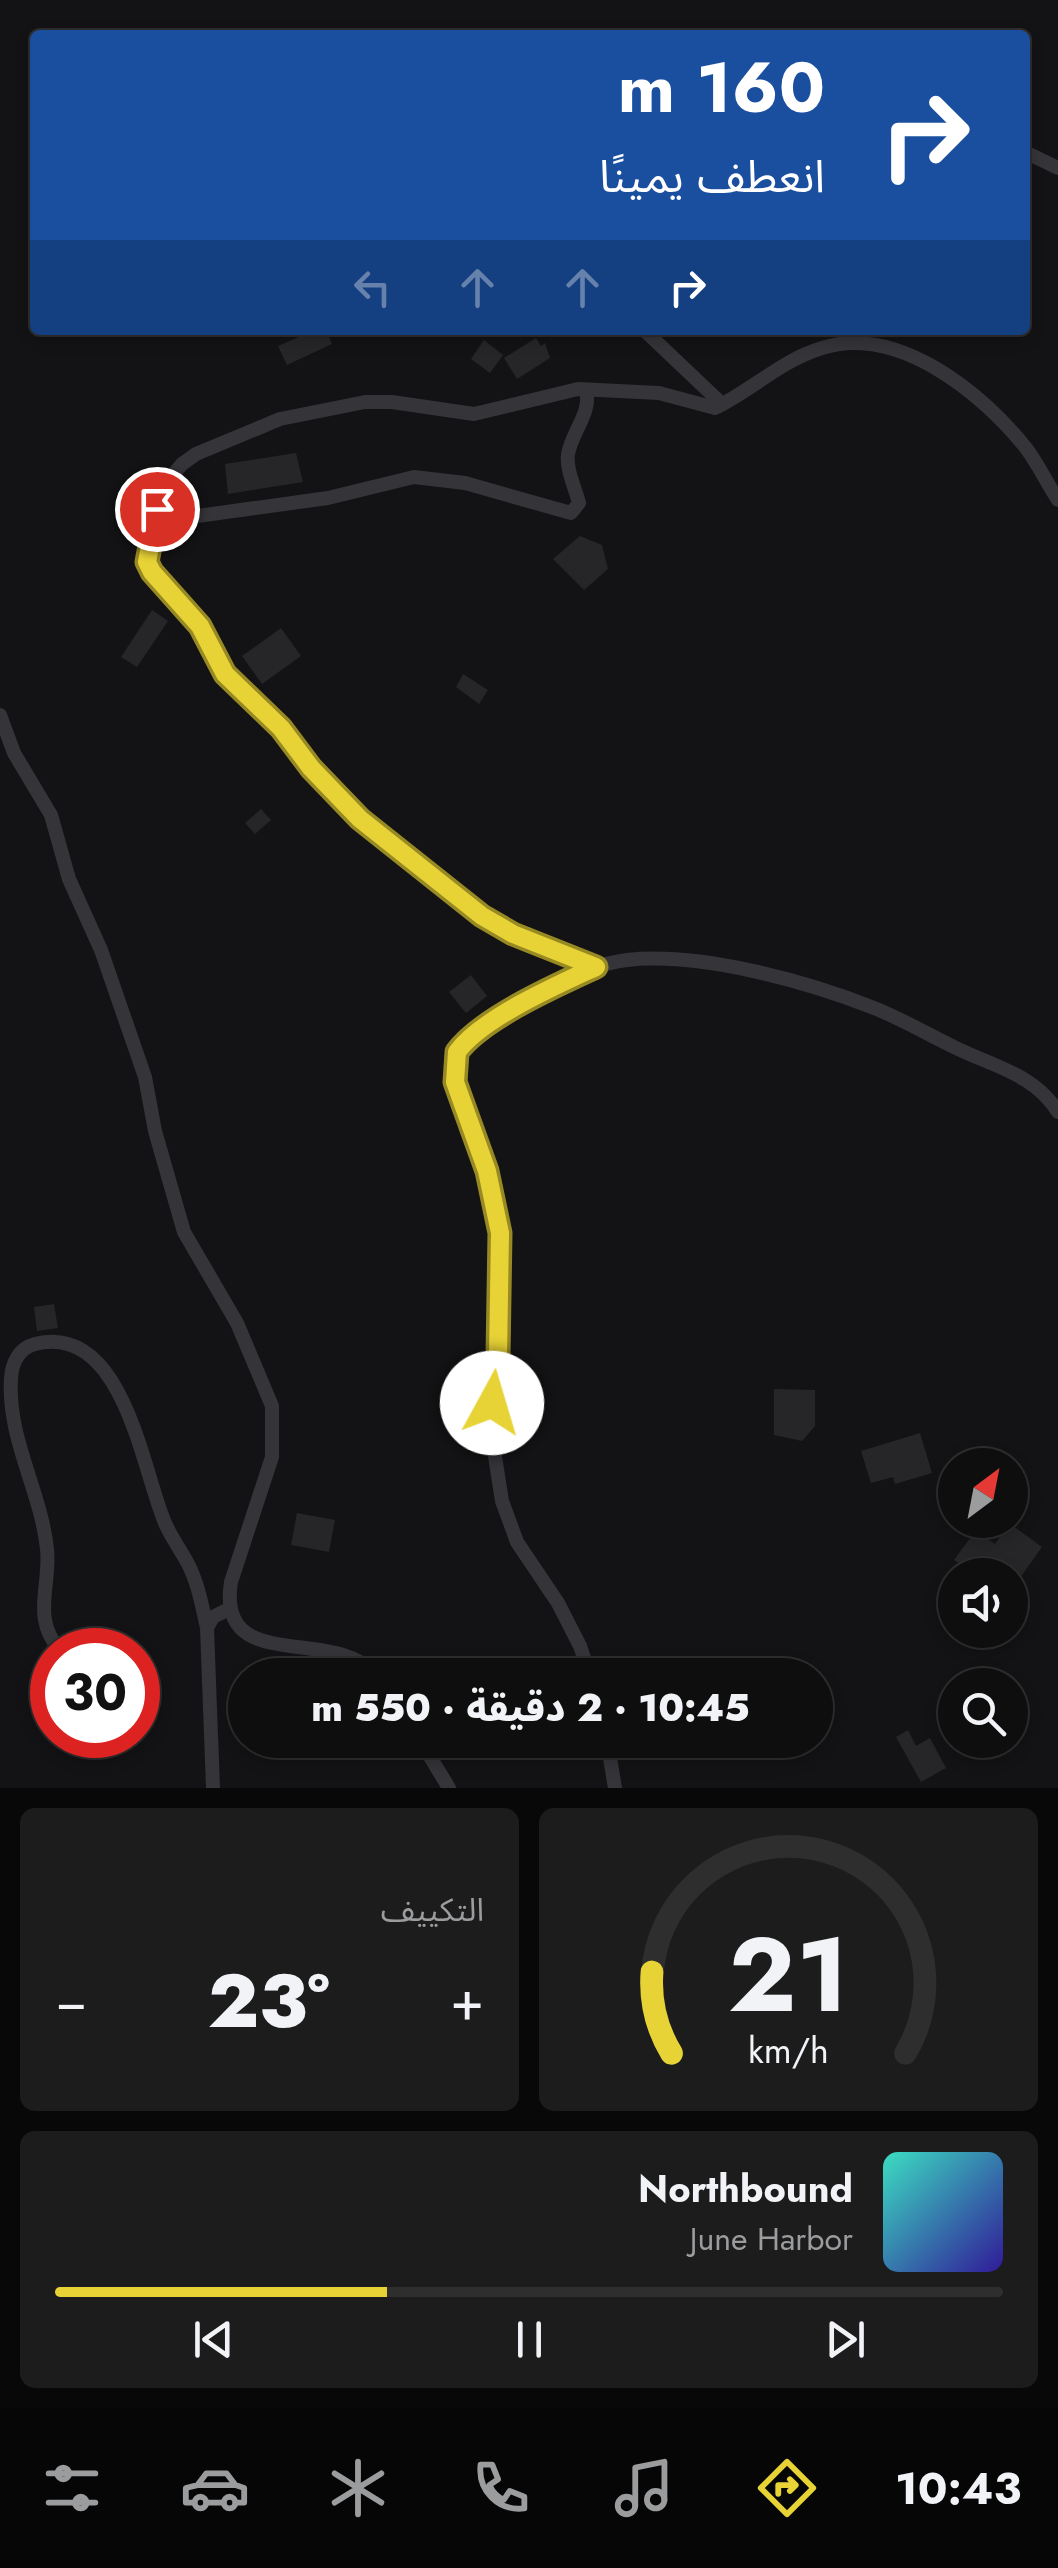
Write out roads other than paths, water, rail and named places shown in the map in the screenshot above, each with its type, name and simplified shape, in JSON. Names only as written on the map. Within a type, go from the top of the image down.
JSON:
[{"type":"street","points":[[1030,154],[1058,168]]},
{"type":"street","points":[[649,335],[722,404]]},
{"type":"street","points":[[596,967],[513,934],[482,916],[420,869],[337,797],[281,728],[225,674],[200,626],[147,562],[154,522],[171,476],[182,464],[196,454],[280,420],[365,402],[474,414],[563,390],[586,390],[659,394],[715,408],[800,356],[852,342],[884,348],[922,362],[952,379],[1000,420],[1027,450],[1058,500]]},
{"type":"street","points":[[154,522],[328,498],[414,477],[465,483],[571,514],[579,503],[568,466],[568,450],[589,401],[586,390]]},
{"type":"street","points":[[0,716],[14,752],[50,815],[69,879],[97,938],[145,1076],[155,1131],[184,1232],[238,1323],[272,1406],[272,1458],[230,1582],[232,1620],[258,1640],[355,1658]]},
{"type":"street","points":[[584,1658],[558,1603],[517,1542],[502,1500],[491,1431],[498,1356],[500,1233],[487,1171],[455,1082],[457,1052],[472,1036],[537,996],[596,967],[626,960],[661,959],[733,966],[874,1008],[1032,1082],[1058,1112]]},
{"type":"street","points":[[46,1628],[42,1612],[47,1548],[13,1418],[11,1375],[14,1361],[24,1348],[63,1342],[102,1370],[124,1400],[165,1523],[195,1582],[207,1628],[213,1788]]},
{"type":"street","points":[[207,1628],[213,1617],[229,1609]]},
{"type":"street","points":[[431,1758],[449,1788]]},
{"type":"street","points":[[610,1758],[615,1788]]}]
